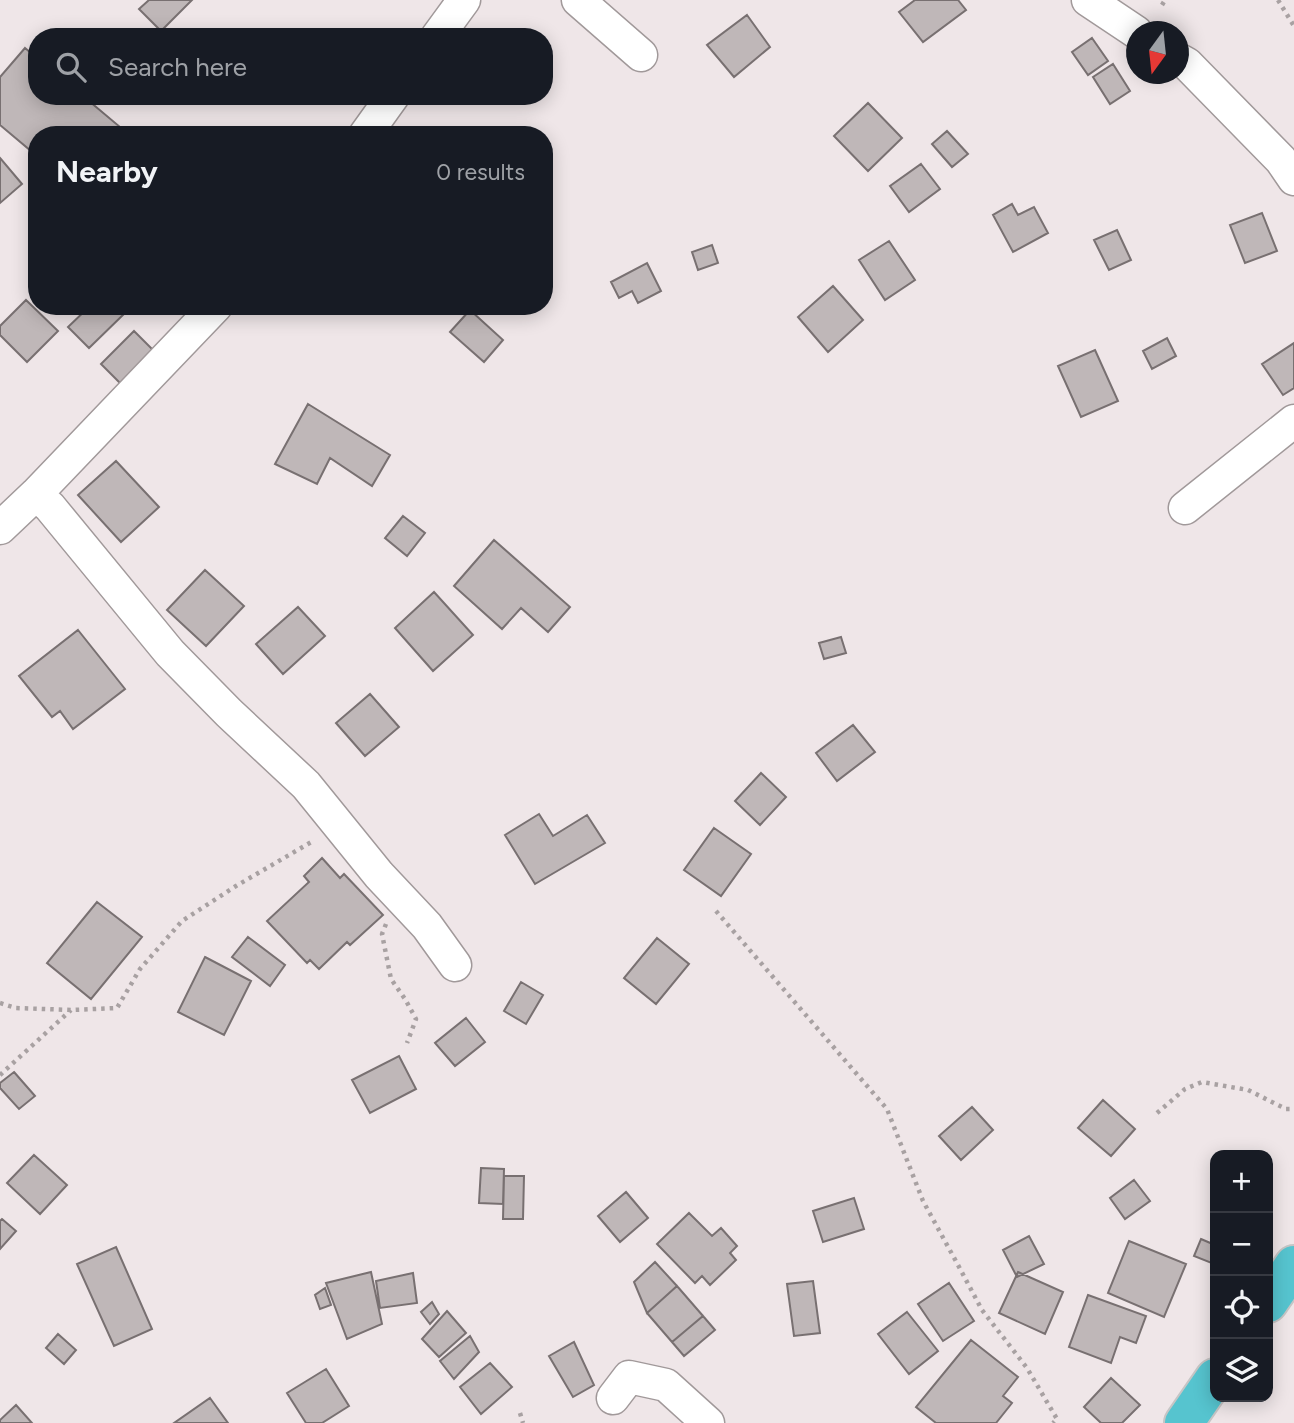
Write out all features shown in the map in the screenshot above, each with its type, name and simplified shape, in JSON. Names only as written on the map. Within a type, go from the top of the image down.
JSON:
[{"type":"highway","points":[[1273,1296],[1294,1265]]},
{"type":"highway","points":[[1184,1423],[1210,1385]]},
{"type":"street","points":[[444,28],[464,0]]},
{"type":"street","points":[[578,0],[641,55]]},
{"type":"street","points":[[1088,0],[1126,25]]},
{"type":"street","points":[[1189,66],[1281,160],[1294,179]]},
{"type":"street","points":[[371,126],[387,105]]},
{"type":"street","points":[[0,528],[207,315]]},
{"type":"street","points":[[1185,508],[1294,421]]},
{"type":"street","points":[[36,494],[50,507],[170,653],[306,785],[379,875],[427,926],[455,965]]},
{"type":"street","points":[[613,1398],[629,1377],[666,1385],[708,1423]]},
{"type":"path","points":[[1278,0],[1294,26]]},
{"type":"path","points":[[0,1003],[16,1008],[117,1008],[140,969],[182,921],[317,839],[349,840]]},
{"type":"path","points":[[716,911],[887,1109],[923,1201],[982,1310],[1027,1368],[1058,1419],[1053,1423]]},
{"type":"path","points":[[388,919],[382,934],[391,979],[416,1019],[407,1043]]},
{"type":"path","points":[[0,1076],[71,1010]]},
{"type":"path","points":[[1157,1113],[1185,1089],[1202,1082],[1248,1090],[1286,1109],[1294,1109]]},
{"type":"path","points":[[520,1413],[523,1423]]},
{"type":"building","points":[[149,0],[192,0],[164,28],[158,28],[139,9]]},
{"type":"building","points":[[915,0],[958,0],[966,10],[923,42],[899,12]]},
{"type":"building","points":[[747,15],[770,47],[734,77],[707,45]]},
{"type":"building","points":[[1092,38],[1108,61],[1088,75],[1072,52]]},
{"type":"building","points":[[25,48],[28,50],[28,105],[94,105],[119,126],[28,126],[28,148],[0,125],[0,77]]},
{"type":"building","points":[[1113,64],[1130,91],[1110,104],[1093,77]]},
{"type":"building","points":[[868,103],[902,138],[868,171],[834,136]]},
{"type":"building","points":[[947,131],[968,154],[952,167],[932,144]]},
{"type":"building","points":[[0,158],[22,184],[0,203]]},
{"type":"building","points":[[921,164],[940,189],[909,212],[890,186]]},
{"type":"building","points":[[1012,204],[1018,215],[1034,207],[1048,233],[1013,252],[993,215]]},
{"type":"building","points":[[1262,213],[1277,251],[1245,263],[1230,225]]},
{"type":"building","points":[[1117,230],[1131,260],[1109,270],[1094,240]]},
{"type":"building","points":[[889,241],[915,280],[885,300],[859,260]]},
{"type":"building","points":[[712,245],[718,263],[698,270],[692,252]]},
{"type":"building","points":[[647,263],[661,291],[638,303],[632,291],[619,298],[611,282]]},
{"type":"building","points":[[833,286],[863,320],[828,352],[798,317]]},
{"type":"building","points":[[26,300],[28,315],[41,315],[58,331],[27,362],[0,335],[0,326]]},
{"type":"building","points":[[81,315],[123,315],[89,348],[68,327]]},
{"type":"building","points":[[465,315],[476,315],[503,340],[484,362],[450,332]]},
{"type":"building","points":[[134,331],[163,360],[130,393],[101,364]]},
{"type":"building","points":[[1167,338],[1176,356],[1152,369],[1143,351]]},
{"type":"building","points":[[1294,343],[1294,388],[1283,395],[1262,364]]},
{"type":"building","points":[[1095,350],[1118,401],[1081,417],[1058,366]]},
{"type":"building","points":[[308,404],[390,455],[372,486],[330,458],[317,484],[275,464]]},
{"type":"building","points":[[116,461],[159,507],[121,542],[78,495]]},
{"type":"building","points":[[403,516],[425,533],[407,556],[385,538]]},
{"type":"building","points":[[494,540],[570,607],[548,632],[521,608],[502,629],[454,586]]},
{"type":"building","points":[[205,570],[244,606],[206,646],[167,610]]},
{"type":"building","points":[[434,592],[473,635],[433,671],[395,628]]},
{"type":"building","points":[[298,607],[325,636],[283,674],[256,644]]},
{"type":"building","points":[[78,630],[125,689],[73,729],[60,711],[52,717],[19,676]]},
{"type":"building","points":[[841,637],[846,653],[824,659],[819,643]]},
{"type":"building","points":[[370,694],[399,727],[365,756],[336,723]]},
{"type":"building","points":[[853,725],[875,752],[837,781],[816,753]]},
{"type":"building","points":[[761,773],[786,797],[760,825],[735,801]]},
{"type":"building","points":[[539,814],[553,836],[587,815],[605,843],[535,884],[505,835]]},
{"type":"building","points":[[714,828],[751,854],[721,896],[684,870]]},
{"type":"building","points":[[322,858],[340,878],[344,874],[383,915],[350,945],[347,942],[319,969],[310,960],[307,963],[267,921],[309,882],[304,876]]},
{"type":"building","points":[[97,902],[142,937],[91,999],[47,963]]},
{"type":"building","points":[[248,937],[285,965],[270,986],[232,957]]},
{"type":"building","points":[[657,938],[689,964],[656,1004],[624,978]]},
{"type":"building","points":[[205,957],[251,981],[224,1035],[178,1012]]},
{"type":"building","points":[[521,982],[543,995],[526,1024],[504,1011]]},
{"type":"building","points":[[466,1018],[485,1042],[455,1066],[435,1043]]},
{"type":"building","points":[[399,1056],[416,1089],[370,1113],[352,1080]]},
{"type":"building","points":[[14,1072],[35,1096],[19,1109],[0,1088],[0,1083]]},
{"type":"building","points":[[1103,1100],[1135,1129],[1111,1156],[1078,1128]]},
{"type":"building","points":[[972,1107],[993,1130],[961,1160],[939,1136]]},
{"type":"building","points":[[34,1155],[67,1185],[40,1214],[7,1183]]},
{"type":"building","points":[[481,1168],[504,1169],[503,1204],[479,1203]]},
{"type":"building","points":[[504,1176],[524,1176],[523,1219],[503,1219]]},
{"type":"building","points":[[1134,1180],[1150,1201],[1125,1219],[1110,1198]]},
{"type":"building","points":[[626,1192],[648,1218],[620,1242],[598,1216]]},
{"type":"building","points":[[854,1198],[864,1229],[823,1242],[813,1211]]},
{"type":"building","points":[[689,1213],[712,1236],[721,1228],[737,1246],[730,1253],[736,1260],[710,1285],[702,1276],[695,1283],[657,1244]]},
{"type":"building","points":[[2,1219],[16,1231],[0,1249],[0,1221]]},
{"type":"building","points":[[1029,1236],[1044,1264],[1017,1277],[1003,1250]]},
{"type":"building","points":[[1201,1239],[1210,1243],[1210,1262],[1194,1256]]},
{"type":"building","points":[[1129,1241],[1186,1264],[1164,1317],[1108,1293]]},
{"type":"building","points":[[116,1247],[152,1329],[114,1346],[77,1264]]},
{"type":"building","points":[[655,1262],[677,1286],[647,1313],[634,1282]]},
{"type":"building","points":[[371,1272],[382,1324],[347,1339],[326,1283]]},
{"type":"building","points":[[1018,1272],[1063,1292],[1045,1334],[999,1313]]},
{"type":"building","points":[[413,1273],[417,1303],[380,1308],[376,1281]]},
{"type":"building","points":[[813,1281],[820,1333],[794,1336],[787,1284]]},
{"type":"building","points":[[949,1283],[974,1321],[943,1341],[918,1304]]},
{"type":"building","points":[[677,1286],[703,1316],[672,1342],[647,1313]]},
{"type":"building","points":[[325,1288],[331,1305],[320,1309],[315,1295]]},
{"type":"building","points":[[1088,1295],[1146,1316],[1136,1343],[1120,1337],[1111,1363],[1069,1347]]},
{"type":"building","points":[[432,1302],[439,1314],[430,1324],[421,1312]]},
{"type":"building","points":[[447,1311],[466,1333],[439,1357],[422,1339]]},
{"type":"building","points":[[907,1312],[938,1351],[909,1374],[878,1334]]},
{"type":"building","points":[[703,1316],[715,1330],[684,1356],[672,1342]]},
{"type":"building","points":[[58,1334],[76,1350],[64,1364],[46,1348]]},
{"type":"building","points":[[470,1336],[479,1352],[454,1379],[440,1361]]},
{"type":"building","points":[[971,1340],[1018,1377],[1003,1396],[1012,1403],[996,1423],[936,1423],[916,1407]]},
{"type":"building","points":[[574,1342],[594,1385],[573,1397],[549,1356]]},
{"type":"building","points":[[490,1363],[512,1387],[481,1414],[460,1387]]},
{"type":"building","points":[[326,1369],[349,1406],[322,1423],[306,1423],[287,1393]]},
{"type":"building","points":[[1111,1378],[1140,1405],[1122,1423],[1101,1423],[1084,1407]]},
{"type":"building","points":[[210,1398],[228,1423],[174,1423]]},
{"type":"building","points":[[16,1405],[32,1423],[0,1423],[0,1420]]}]
